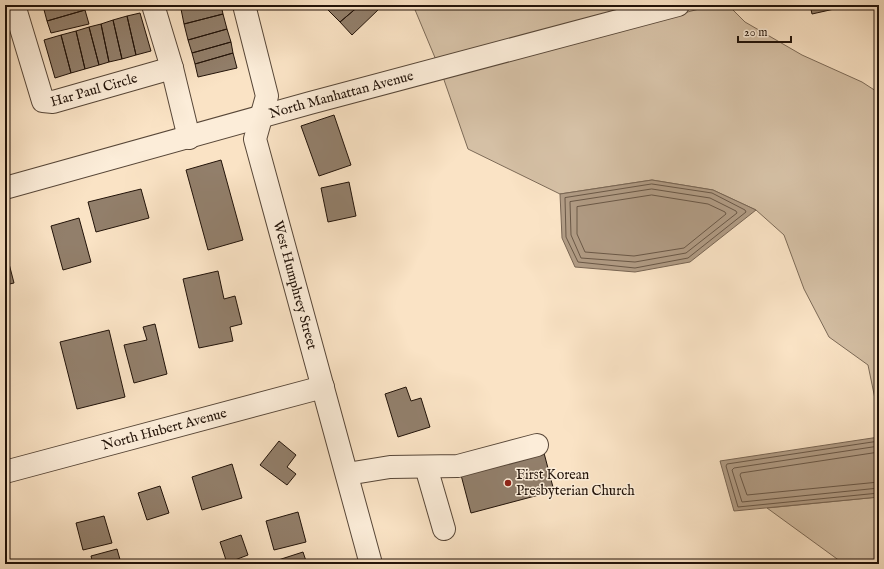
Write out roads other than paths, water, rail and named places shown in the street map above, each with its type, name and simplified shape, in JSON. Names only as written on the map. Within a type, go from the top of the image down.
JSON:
[{"type":"street","name":"Har Paul Circle","points":[[14,5],[43,101],[53,102],[172,68]]},
{"type":"street","points":[[153,5],[172,68],[189,138]]},
{"type":"street","name":"West Humphrey Street","points":[[244,5],[267,96],[255,139],[324,387],[371,564]]},
{"type":"street","name":"North Manhattan Avenue","points":[[5,188],[261,117],[678,5]]},
{"type":"street","name":"North Hubert Avenue","points":[[5,472],[324,387]]},
{"type":"street","points":[[347,474],[390,467],[458,466],[537,445]]},
{"type":"street","points":[[426,467],[444,529]]},
{"type":"water","points":[[652,180],[713,190],[756,210],[690,262],[635,272],[575,267],[562,238],[560,194]]},
{"type":"water","points":[[879,437],[879,497],[734,511],[720,461]]},
{"type":"place","name":"First Korean Presbyterian Church","points":[[508,483]]}]
